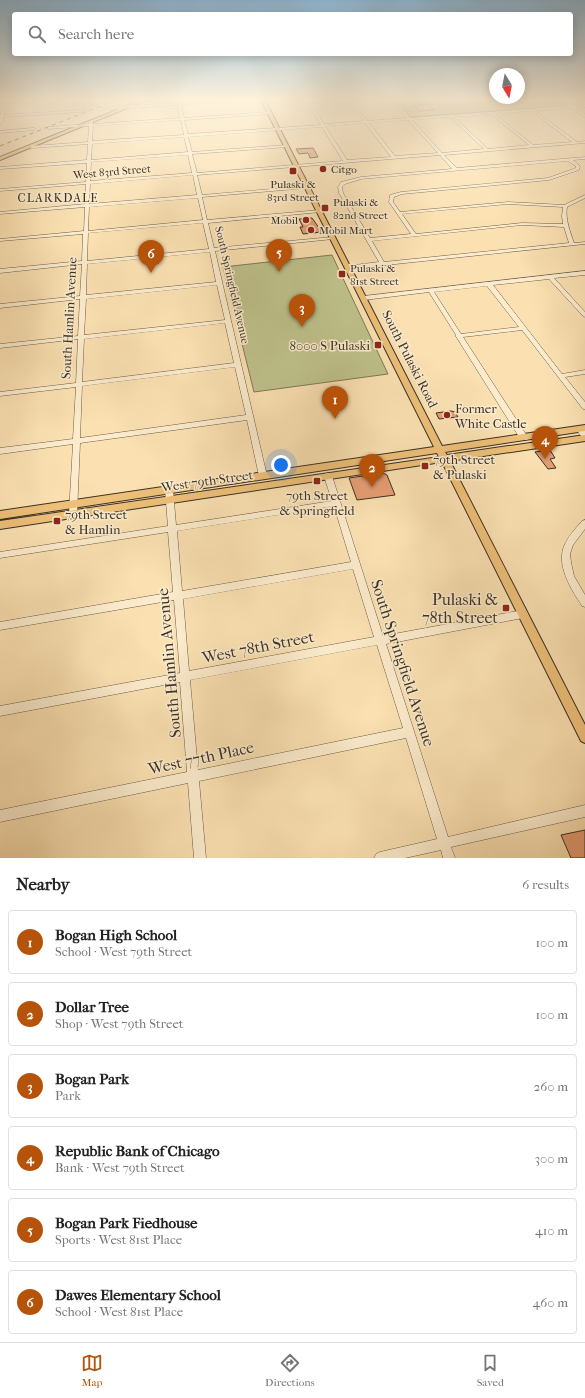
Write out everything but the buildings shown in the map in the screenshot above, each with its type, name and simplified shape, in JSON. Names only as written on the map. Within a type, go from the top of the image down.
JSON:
[{"type":"main road","points":[[0,160],[49,140]]},
{"type":"main road","name":"South Pulaski Road","points":[[284,140],[585,737]]},
{"type":"main road","name":"West 79th Street","points":[[0,525],[73,514],[263,476],[524,438],[584,433]]},
{"type":"main road","name":"West 79th Street","points":[[0,516],[73,504],[170,495],[445,460],[584,433]]},
{"type":"street","points":[[32,147],[117,140]]},
{"type":"street","name":"South Springfield Avenue","points":[[187,140],[263,476]]},
{"type":"street","points":[[332,140],[346,162]]},
{"type":"street","points":[[380,140],[394,158]]},
{"type":"street","points":[[428,140],[455,169]]},
{"type":"street","points":[[476,140],[487,150]]},
{"type":"street","points":[[525,140],[532,146]]},
{"type":"street","points":[[572,140],[576,143]]},
{"type":"street","name":"South Hamlin Avenue","points":[[73,514],[90,142]]},
{"type":"street","name":"West 83rd Street","points":[[0,190],[585,142]]},
{"type":"street","points":[[0,168],[287,146]]},
{"type":"street","points":[[383,264],[341,193],[341,182],[361,178],[585,158]]},
{"type":"street","points":[[414,235],[391,202],[390,196],[401,193],[538,183],[578,169],[578,166],[570,160]]},
{"type":"street","points":[[0,214],[308,187]]},
{"type":"street","points":[[399,213],[508,203],[565,206],[585,196]]},
{"type":"street","points":[[565,206],[563,213],[572,244]]},
{"type":"street","points":[[0,240],[320,211]]},
{"type":"street","points":[[369,240],[535,224],[566,226]]},
{"type":"street","points":[[0,271],[333,238]]},
{"type":"street","points":[[348,267],[585,243]]},
{"type":"street","points":[[364,298],[585,273]]},
{"type":"street","points":[[550,277],[585,315]]},
{"type":"street","points":[[0,306],[219,283]]},
{"type":"street","points":[[489,284],[585,407]]},
{"type":"street","points":[[430,290],[524,438]]},
{"type":"street","points":[[0,346],[228,321]]},
{"type":"street","points":[[458,336],[523,328]]},
{"type":"street","points":[[0,394],[238,365]]},
{"type":"street","points":[[561,376],[585,372]]},
{"type":"street","points":[[0,451],[250,417]]},
{"type":"street","name":"South Springfield Avenue","points":[[328,476],[449,858]]},
{"type":"street","name":"South Hamlin Avenue","points":[[170,495],[200,858]]},
{"type":"street","points":[[0,556],[336,503]]},
{"type":"street","points":[[585,523],[568,546],[567,556],[570,576],[585,603]]},
{"type":"street","points":[[0,626],[356,565]]},
{"type":"street","name":"West 78th Street","points":[[0,711],[380,639],[523,614]]},
{"type":"street","name":"West 77th Place","points":[[0,816],[409,732]]},
{"type":"street","points":[[380,858],[585,811]]},
{"type":"green space","points":[[332,255],[388,374],[254,392],[223,267]]},
{"type":"railway","points":[[0,146],[15,140]]},
{"type":"place","name":"Citgo","points":[[323,169]]},
{"type":"place","name":"Pulaski & 83rd Street","points":[[293,171]]},
{"type":"place","name":"Pulaski & 82nd Street","points":[[325,208]]},
{"type":"place","name":"Mobil","points":[[306,220]]},
{"type":"place","name":"Mobil Mart","points":[[311,230]]},
{"type":"place","name":"Bogan Park Fiedhouse","points":[[279,272]]},
{"type":"place","name":"Dawes Elementary School","points":[[151,273]]},
{"type":"place","name":"Pulaski & 81st Street","points":[[342,274]]},
{"type":"place","name":"Bogan Park","points":[[302,327]]},
{"type":"place","name":"8000 S Pulaski","points":[[378,345]]},
{"type":"place","name":"Former White Castle","points":[[447,415]]},
{"type":"place","name":"Bogan High School","points":[[335,419]]},
{"type":"place","name":"Republic Bank of Chicago","points":[[545,459]]},
{"type":"place","name":"79th Street & Pulaski","points":[[425,466]]},
{"type":"place","name":"79th Street & Springfield","points":[[317,481]]},
{"type":"place","name":"Dollar Tree","points":[[372,487]]},
{"type":"place","name":"79th Street & Hamlin","points":[[57,521]]},
{"type":"place","name":"Pulaski & 78th Street","points":[[506,608]]},
{"type":"district","name":"CLARKDALE","points":[[58,198]]}]
